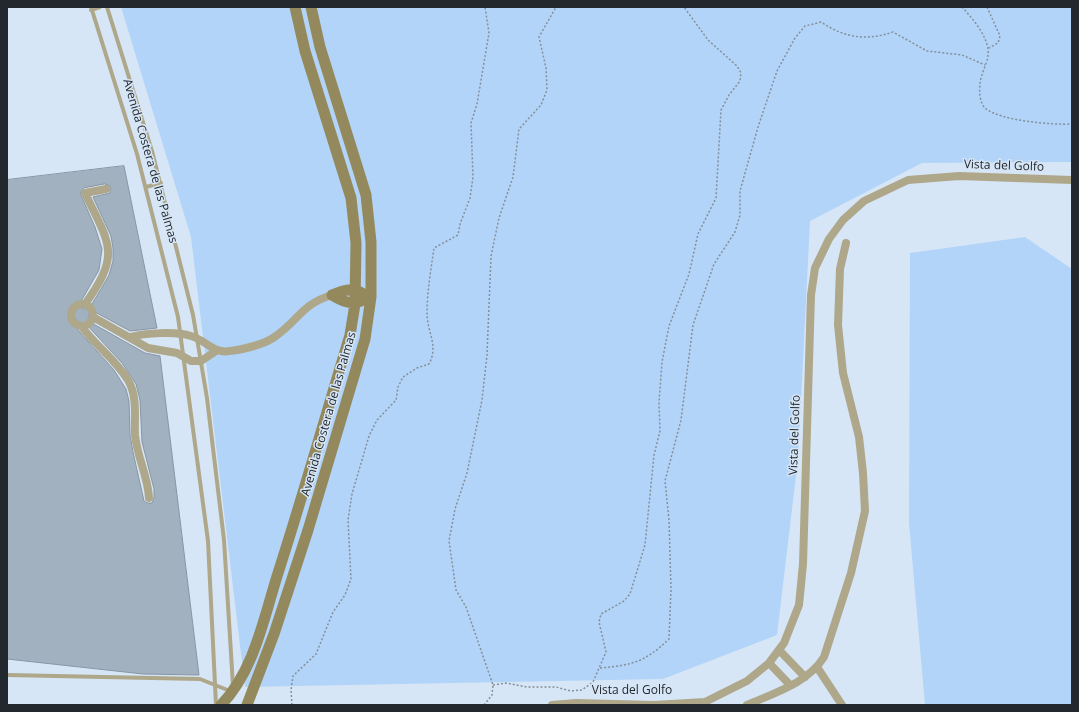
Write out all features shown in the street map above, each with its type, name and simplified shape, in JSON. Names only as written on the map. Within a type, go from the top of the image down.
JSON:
[{"type":"main road","name":"Avenida Costera de las Palmas","points":[[221,705],[233,692],[246,670],[291,533],[350,335],[354,304],[356,243],[351,198],[305,51],[295,7]]},
{"type":"main road","name":"Avenida Costera de las Palmas","points":[[247,705],[274,634],[308,530],[365,339],[371,297],[371,242],[366,195],[320,47],[311,7]]},
{"type":"main road","points":[[332,296],[346,290],[355,290],[371,297]]},
{"type":"main road","points":[[332,296],[354,304],[371,297]]},
{"type":"main road","points":[[233,692],[234,705]]},
{"type":"street","name":"Vista del Golfo","points":[[552,705],[576,702],[639,705],[706,702],[747,681],[769,664],[780,651],[799,606],[803,564],[811,295],[815,268],[829,239],[843,220],[864,201],[908,180],[959,176],[1072,180]]},
{"type":"street","points":[[85,304],[104,274],[108,254],[108,240],[85,193],[106,189]]},
{"type":"street","points":[[747,705],[805,677],[818,667],[824,657],[851,573],[865,511],[863,473],[858,437],[843,373],[838,325],[840,269],[846,243]]},
{"type":"street","points":[[130,336],[140,334],[180,334],[197,338],[216,351],[227,352],[252,347],[273,338],[290,324],[304,309],[318,299],[332,296]]},
{"type":"street","points":[[82,327],[89,324],[93,317],[92,309],[85,304],[77,304],[71,309],[70,317],[74,324],[82,327],[91,339],[114,361],[129,382],[135,404],[135,435],[148,484],[149,498]]},
{"type":"street","points":[[93,317],[130,336],[148,348],[176,353],[191,361],[201,362],[216,351]]},
{"type":"street","points":[[158,334],[159,350]]},
{"type":"street","points":[[780,651],[805,677]]},
{"type":"street","points":[[769,664],[790,685]]},
{"type":"street","points":[[818,667],[842,705]]},
{"type":"lane","points":[[91,8],[100,7]]},
{"type":"lane","name":"Avenida Costera de las Palmas","points":[[107,7],[161,183],[193,314],[201,362],[224,540],[233,692]]},
{"type":"lane","name":"Avenida Costera de las Palmas","points":[[91,8],[146,188],[178,317],[208,541],[216,705]]},
{"type":"lane","points":[[146,188],[161,183]]},
{"type":"lane","points":[[7,675],[200,679],[214,686],[233,692]]},
{"type":"path","points":[[292,705],[291,690],[293,676],[316,654],[333,612],[345,595],[351,579],[348,520],[352,494],[369,436],[377,420],[396,400],[398,387],[403,377],[418,368],[429,364],[434,356],[434,344],[429,332],[427,313],[431,268],[434,248],[458,235],[460,224],[470,198],[473,177],[471,123],[477,104],[489,33],[485,7]]},
{"type":"path","points":[[484,705],[492,695],[493,685],[466,607],[456,590],[449,541],[455,509],[472,452],[482,400],[487,355],[491,256],[498,218],[513,177],[519,128],[541,105],[546,90],[546,68],[539,37],[556,7]]},
{"type":"path","points":[[493,685],[506,683],[528,687],[556,687],[571,691],[582,690],[593,682],[606,652],[605,641],[599,626],[601,614],[624,602],[630,594],[645,545],[654,455],[660,431],[659,403],[662,362],[669,326],[689,274],[698,234],[716,198],[722,110],[729,95],[740,81],[741,73],[737,66],[708,40],[684,7]]},
{"type":"path","points":[[962,7],[972,18],[988,48],[980,84],[981,101],[986,108],[1000,115],[1024,121],[1056,125],[1072,124]]},
{"type":"path","points":[[987,7],[1000,36],[998,44],[988,48]]},
{"type":"path","points":[[600,668],[637,663],[655,652],[669,639],[671,589],[669,520],[665,481],[681,420],[693,325],[714,264],[735,232],[740,215],[740,191],[760,120],[777,71],[795,38],[805,26],[821,22],[834,31],[854,37],[876,38],[893,32],[927,51],[962,55],[984,65]]},
{"type":"shaded area","points":[[121,7],[1072,7],[1072,162],[922,163],[810,221],[798,459],[777,635],[663,679],[245,687],[191,237]]},
{"type":"shaded area","points":[[1025,237],[1072,269],[1072,705],[925,705],[909,523],[910,253]]},
{"type":"building","points":[[124,166],[157,328],[130,331],[95,312],[90,313],[88,317],[90,322],[145,353],[160,356],[199,675],[143,674],[7,659],[7,180]],"holes":[[[105,184],[110,186],[110,193],[93,197],[111,236],[113,261],[109,275],[101,289],[90,307],[84,309],[80,307],[80,303],[99,270],[102,249],[95,227],[80,193],[84,188]],[[79,322],[86,324],[122,363],[136,384],[140,400],[142,442],[154,489],[154,498],[152,503],[147,503],[144,501],[130,435],[129,401],[126,389],[114,370],[78,330],[77,325]]]}]
